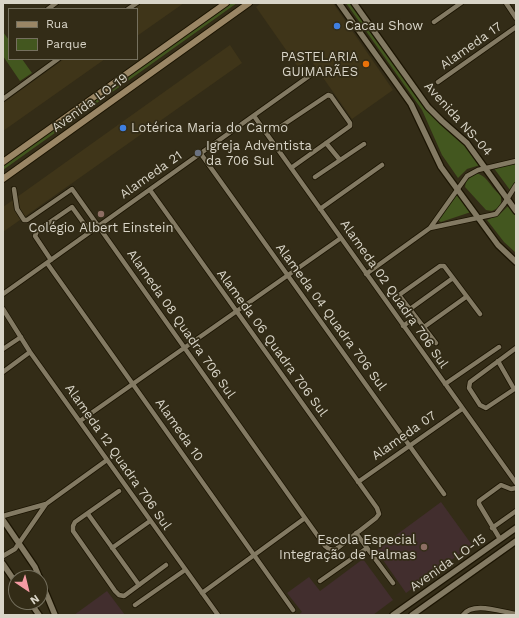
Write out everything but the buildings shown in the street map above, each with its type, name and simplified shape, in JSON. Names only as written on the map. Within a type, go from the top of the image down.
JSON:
[{"type":"main road","name":"Avenida LO-19","points":[[3,162],[226,3]]},
{"type":"main road","name":"Avenida LO-19","points":[[3,179],[249,3]]},
{"type":"street","points":[[338,3],[410,104],[426,132],[433,152],[457,188],[498,245],[516,262]]},
{"type":"street","name":"Avenida NS-04","points":[[354,3],[428,106],[442,122],[467,143],[516,211]]},
{"type":"street","points":[[434,22],[461,3]]},
{"type":"street","points":[[506,3],[516,18]]},
{"type":"street","name":"Alameda 17","points":[[438,82],[516,27]]},
{"type":"street","points":[[3,99],[57,60]]},
{"type":"street","name":"Alameda 21","points":[[3,294],[312,74]]},
{"type":"street","points":[[280,127],[328,95],[331,96],[350,123],[350,126],[291,168]]},
{"type":"street","name":"Alameda 02 Quadra 706 Sul","points":[[254,116],[516,483]]},
{"type":"street","points":[[326,143],[340,160]]},
{"type":"street","points":[[315,177],[364,144]]},
{"type":"street","name":"Alameda 04 Quadra 706 Sul","points":[[201,154],[444,494]]},
{"type":"street","points":[[366,274],[430,228],[467,176],[486,168],[516,160]]},
{"type":"street","points":[[320,209],[382,165]]},
{"type":"street","points":[[430,228],[496,214],[516,185]]},
{"type":"street","name":"Alameda 08 Quadra 706 Sul","points":[[14,189],[17,209],[24,220],[32,218],[72,189],[325,546],[329,549],[335,550],[356,533]]},
{"type":"street","name":"Alameda 06 Quadra 706 Sul","points":[[150,190],[376,508],[378,516],[356,533]]},
{"type":"street","name":"Alameda 10","points":[[90,232],[72,207],[37,231],[35,236],[49,262],[133,384],[293,610]]},
{"type":"street","points":[[80,421],[341,238]]},
{"type":"street","points":[[436,343],[400,297],[401,293],[440,266],[444,266],[480,314]]},
{"type":"street","points":[[410,309],[453,278]]},
{"type":"street","points":[[424,327],[466,297]]},
{"type":"street","name":"Alameda 12 Quadra 706 Sul","points":[[3,309],[30,352],[218,615]]},
{"type":"street","points":[[403,326],[416,317]]},
{"type":"street","points":[[3,349],[20,337]]},
{"type":"street","points":[[445,384],[499,346]]},
{"type":"street","points":[[498,361],[515,388],[486,408],[480,405],[469,388],[470,382],[498,361],[516,348]]},
{"type":"street","points":[[3,372],[30,352]]},
{"type":"street","name":"Alameda 07","points":[[358,482],[462,409]]},
{"type":"street","points":[[3,556],[15,549],[46,504],[107,460]]},
{"type":"street","points":[[500,540],[479,504],[480,501],[501,485],[511,489],[516,488]]},
{"type":"street","points":[[119,491],[75,522],[73,531],[119,595],[124,596],[166,565]]},
{"type":"street","points":[[3,516],[46,504]]},
{"type":"street","points":[[492,528],[516,510]]},
{"type":"street","points":[[88,514],[139,585]]},
{"type":"street","points":[[202,593],[305,518]]},
{"type":"street","points":[[3,520],[40,576],[55,615]]},
{"type":"street","points":[[112,548],[150,521]]},
{"type":"street","name":"Avenida LO-15","points":[[393,615],[516,528]]},
{"type":"street","points":[[356,533],[392,583]]},
{"type":"street","name":"Avenida LO-15","points":[[412,615],[516,541]]},
{"type":"street","points":[[320,581],[367,548]]},
{"type":"street","points":[[135,605],[185,570]]},
{"type":"street","points":[[462,615],[468,610],[475,608],[516,614]]},
{"type":"shaded area","points":[[141,3],[184,3],[138,35],[138,8],[134,8]]},
{"type":"shaded area","points":[[261,3],[333,3],[393,90],[352,119],[310,59],[298,67],[256,7]]},
{"type":"shaded area","points":[[230,45],[242,63],[3,232],[3,207]]},
{"type":"shaded area","points":[[63,60],[104,60],[3,131],[3,103]]},
{"type":"shaded area","name":"Escola Especial Integração de Palmas","points":[[441,502],[472,545],[406,593],[376,550]]},
{"type":"shaded area","points":[[363,559],[393,600],[373,615],[298,615],[302,612],[287,593],[309,577],[320,591]]},
{"type":"shaded area","points":[[107,591],[125,615],[74,615]]},
{"type":"green space","points":[[230,3],[237,3],[3,170],[3,164]]},
{"type":"green space","points":[[346,3],[352,3],[417,94],[463,142],[480,165],[467,169],[458,178],[442,155],[422,110]]},
{"type":"green space","points":[[3,32],[8,39],[8,60],[23,60],[32,73],[20,81],[3,56]]},
{"type":"green space","points":[[516,161],[516,182],[510,190],[493,167]]},
{"type":"green space","points":[[475,173],[483,176],[501,195],[501,203],[498,208],[492,211],[486,210],[465,187],[466,181]]},
{"type":"green space","points":[[458,193],[471,212],[441,222],[439,221],[439,219]]},
{"type":"green space","points":[[509,205],[516,215],[516,253],[504,242],[487,220],[499,215]]},
{"type":"place","name":"Cacau Show","points":[[337,26]]},
{"type":"place","name":"PASTELARIA GUIMARÃES","points":[[366,64]]},
{"type":"place","name":"Lotérica Maria do Carmo","points":[[123,128]]},
{"type":"place","name":"Igreja Adventista da 706 Sul","points":[[198,153]]},
{"type":"place","name":"Colégio Albert Einstein","points":[[101,214]]},
{"type":"place","name":"Escola Especial Integração de Palmas","points":[[424,547]]}]
